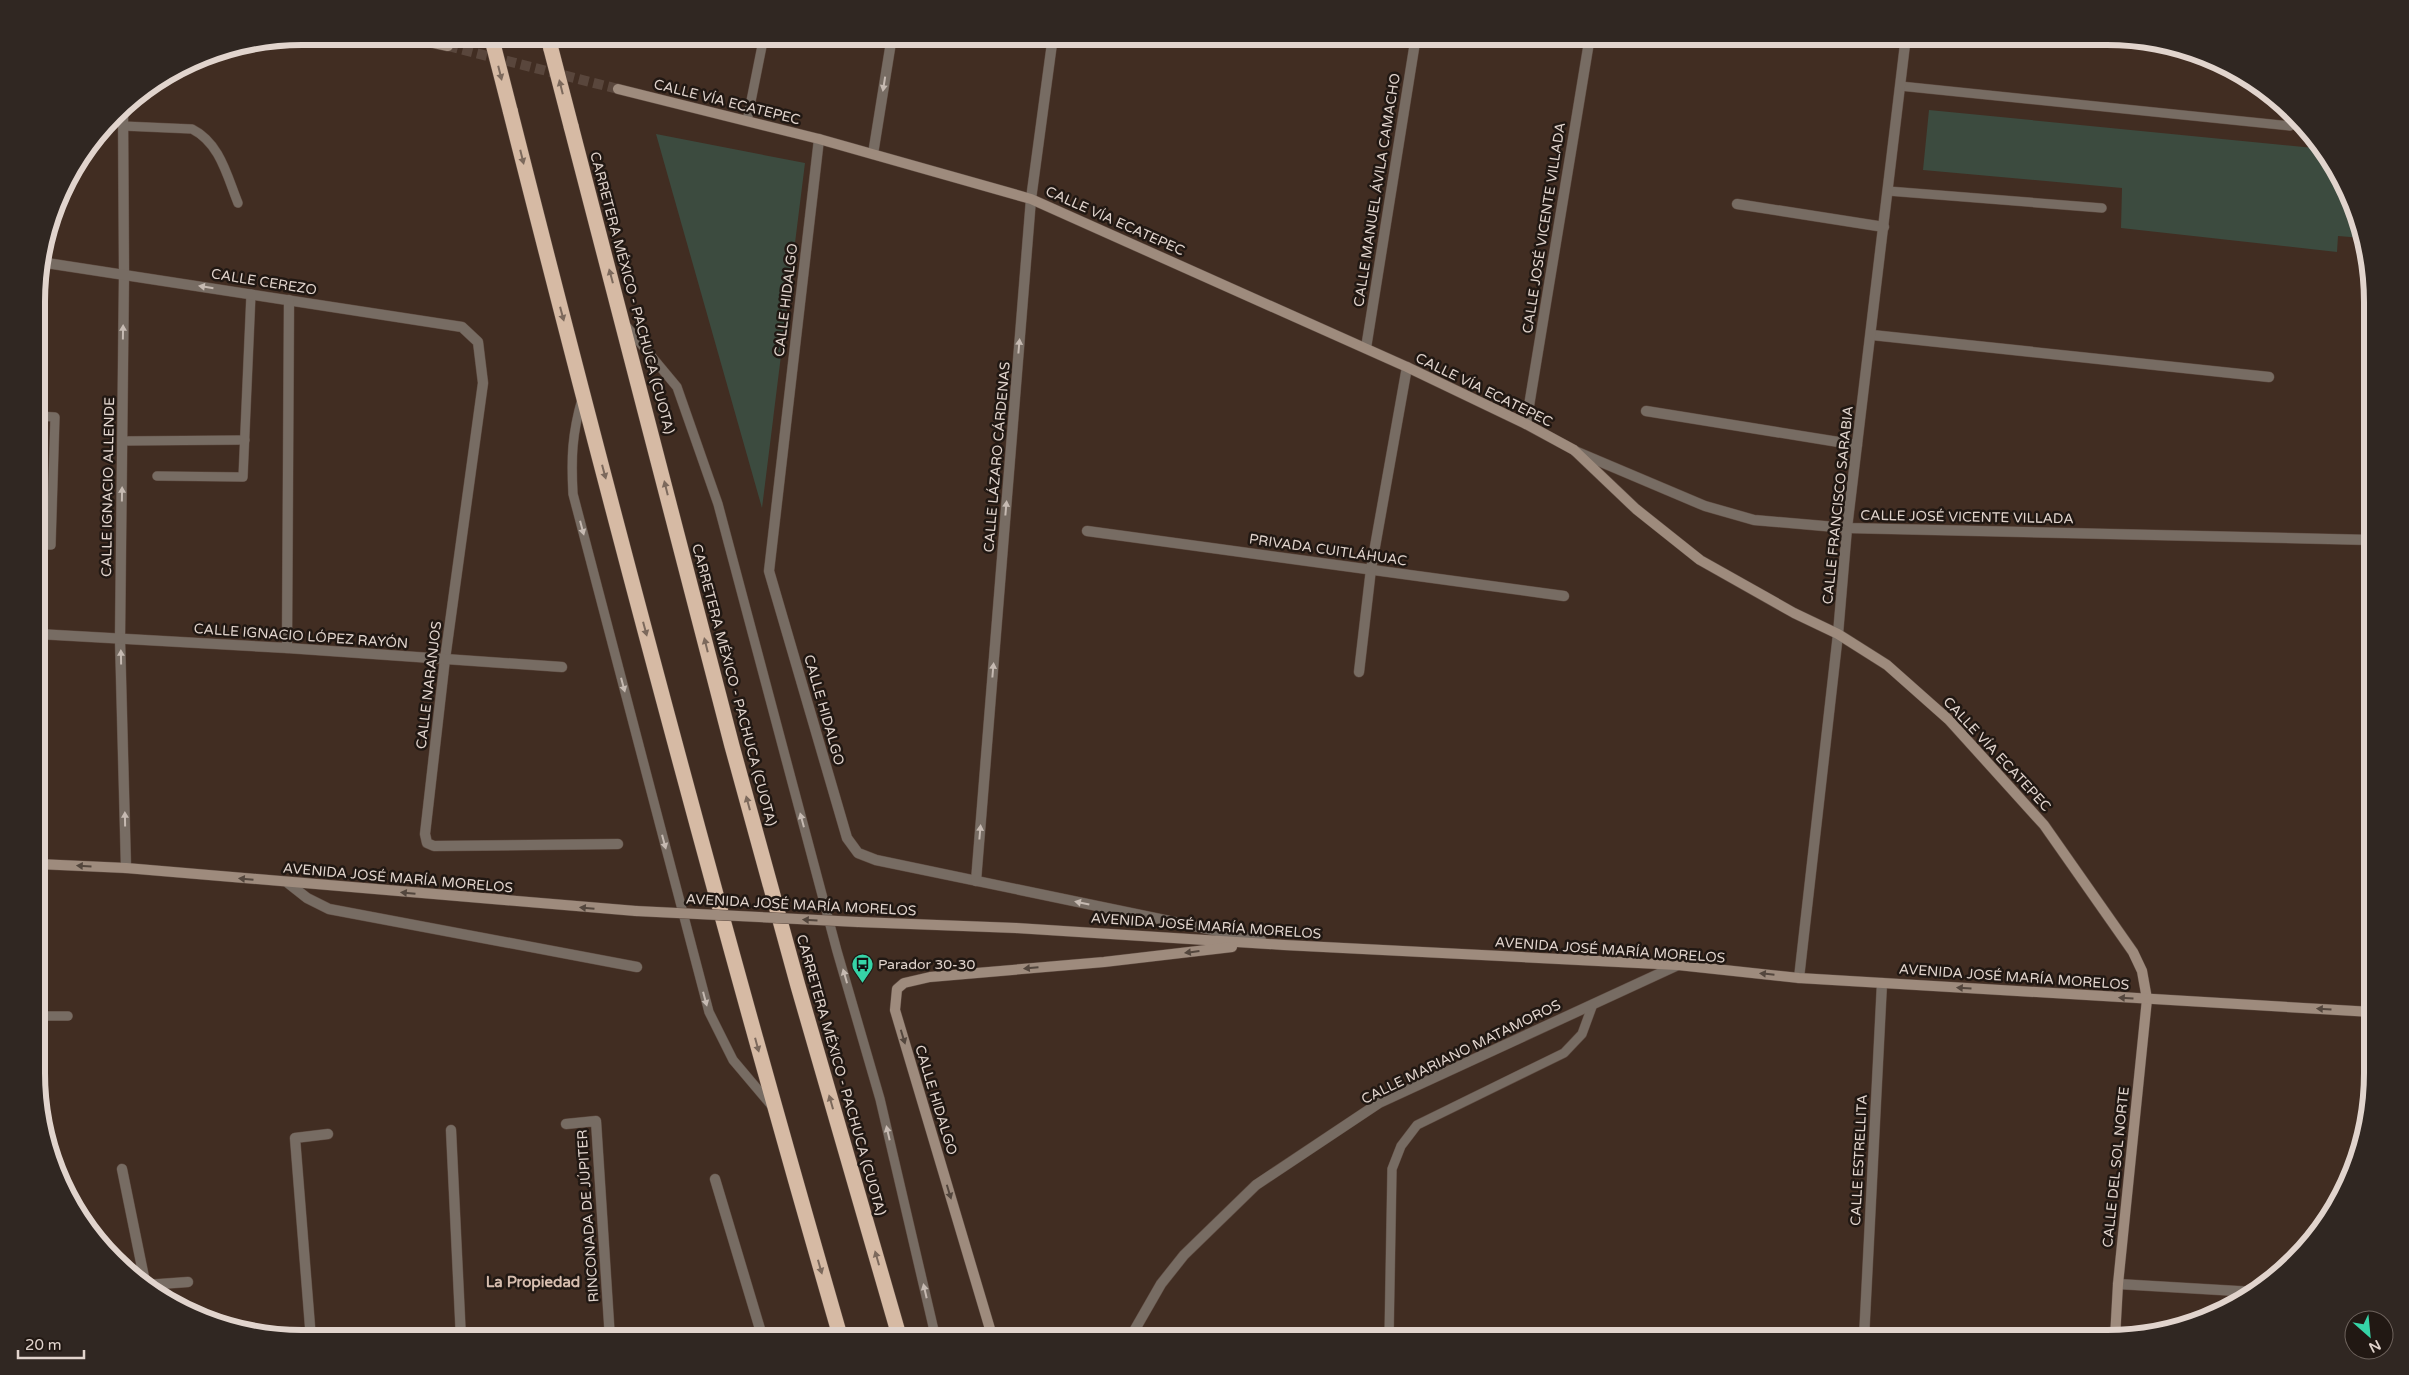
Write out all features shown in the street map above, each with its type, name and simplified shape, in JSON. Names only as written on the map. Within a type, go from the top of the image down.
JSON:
[{"type":"highway","points":[[493,45],[676,748],[774,1108],[838,1330]]},
{"type":"highway","name":"CARRETERA MÉXICO - PACHUCA (CUOTA)","points":[[551,45],[732,746],[795,977],[897,1330]]},
{"type":"main road","points":[[443,45],[448,46]]},
{"type":"main road","name":"CALLE VÍA ECATEPEC","points":[[618,89],[819,139],[1032,199],[1366,348],[1526,424],[1574,450],[1636,509],[1700,560],[1794,613],[1838,634],[1887,665],[1949,720],[2044,825],[2133,952],[2142,971],[2147,999]]},
{"type":"main road","name":"AVENIDA JOSÉ MARÍA MORELOS","points":[[45,864],[126,868],[636,911],[1016,928],[1258,944],[1678,966],[1799,978],[2364,1012]]},
{"type":"main road","name":"CALLE HIDALGO","points":[[991,1330],[895,1010],[896,989],[904,983],[930,977],[1104,962],[1258,944]]},
{"type":"main road","name":"CALLE DEL SOL NORTE","points":[[2115,1330],[2118,1284],[2147,999]]},
{"type":"street","points":[[873,154],[891,45]]},
{"type":"street","name":"CALLE LÁZARO CÁRDENAS","points":[[976,881],[1032,199],[1052,45]]},
{"type":"street","name":"CALLE MANUEL ÁVILA CAMACHO","points":[[1366,348],[1415,45]]},
{"type":"street","name":"CALLE JOSÉ VICENTE VILLADA","points":[[1526,424],[1589,45]]},
{"type":"street","name":"CALLE FRANCISCO SARABIA","points":[[1799,978],[1838,634],[1847,528],[1872,335],[1905,45]]},
{"type":"street","name":"CALLE IGNACIO ALLENDE","points":[[123,117],[124,274],[120,639],[126,868]]},
{"type":"street","name":"CALLE HIDALGO","points":[[819,139],[769,571],[846,838],[858,853],[876,860],[1284,945]]},
{"type":"street","points":[[1737,204],[1884,227]]},
{"type":"street","name":"CALLE CEREZO","points":[[48,263],[462,327],[478,342]]},
{"type":"street","points":[[287,648],[289,300]]},
{"type":"street","points":[[1872,335],[2269,377]]},
{"type":"street","name":"CALLE NARANJOS","points":[[478,342],[483,383],[445,659],[425,834],[427,842],[434,846],[618,844]]},
{"type":"street","points":[[1359,672],[1370,569],[1407,367]]},
{"type":"street","points":[[1646,411],[1857,445]]},
{"type":"street","name":"CALLE JOSÉ VICENTE VILLADA","points":[[1574,450],[1705,506],[1754,520],[1847,528],[2364,540]]},
{"type":"street","name":"PRIVADA CUITLÁHUAC","points":[[1087,531],[1564,596]]},
{"type":"street","name":"CALLE IGNACIO LÓPEZ RAYÓN","points":[[45,634],[562,666]]},
{"type":"street","points":[[288,883],[307,898],[329,908],[637,967]]},
{"type":"street","name":"CALLE MARIANO MATAMOROS","points":[[1135,1330],[1161,1284],[1184,1254],[1256,1185],[1379,1103],[1678,966]]},
{"type":"street","name":"CALLE ESTRELLITA","points":[[1864,1330],[1882,983]]},
{"type":"street","name":"RINCONADA DE JÚPITER","points":[[566,1124],[596,1121],[609,1330]]},
{"type":"street","points":[[451,1130],[461,1330]]},
{"type":"street","points":[[310,1330],[295,1138],[328,1134]]},
{"type":"street","points":[[122,1169],[144,1275]]},
{"type":"street","points":[[715,1179],[760,1330]]},
{"type":"street","points":[[156,1285],[188,1282]]},
{"type":"street","points":[[2118,1284],[2243,1291]]},
{"type":"lane","points":[[747,121],[762,45]]},
{"type":"lane","points":[[1900,86],[2290,126]]},
{"type":"lane","points":[[123,126],[192,128],[200,133],[215,148],[238,202]]},
{"type":"lane","points":[[1888,191],[2102,208]]},
{"type":"lane","points":[[156,476],[243,477],[251,294]]},
{"type":"lane","points":[[624,324],[677,387],[718,504],[837,950],[880,1099],[934,1330]]},
{"type":"lane","points":[[583,394],[574,426],[570,457],[574,494],[708,1012],[732,1060],[774,1108]]},
{"type":"lane","points":[[45,416],[55,417],[51,545],[45,545]]},
{"type":"lane","points":[[122,441],[245,440]]},
{"type":"lane","points":[[1389,1330],[1392,1168],[1401,1146],[1417,1125],[1564,1053],[1582,1034],[1593,1004]]},
{"type":"lane","points":[[45,1016],[68,1016]]},
{"type":"green space","points":[[1929,110],[2312,148],[2337,188],[2356,237],[2338,236],[2337,252],[2121,228],[2122,188],[1923,170]]},
{"type":"green space","points":[[656,134],[805,163],[762,508]]},
{"type":"tunnel","points":[[448,46],[618,89]]},
{"type":"place","name":"Parador 30-30","points":[[862,983]]},
{"type":"district","name":"La Propiedad","points":[[533,1282]]}]
